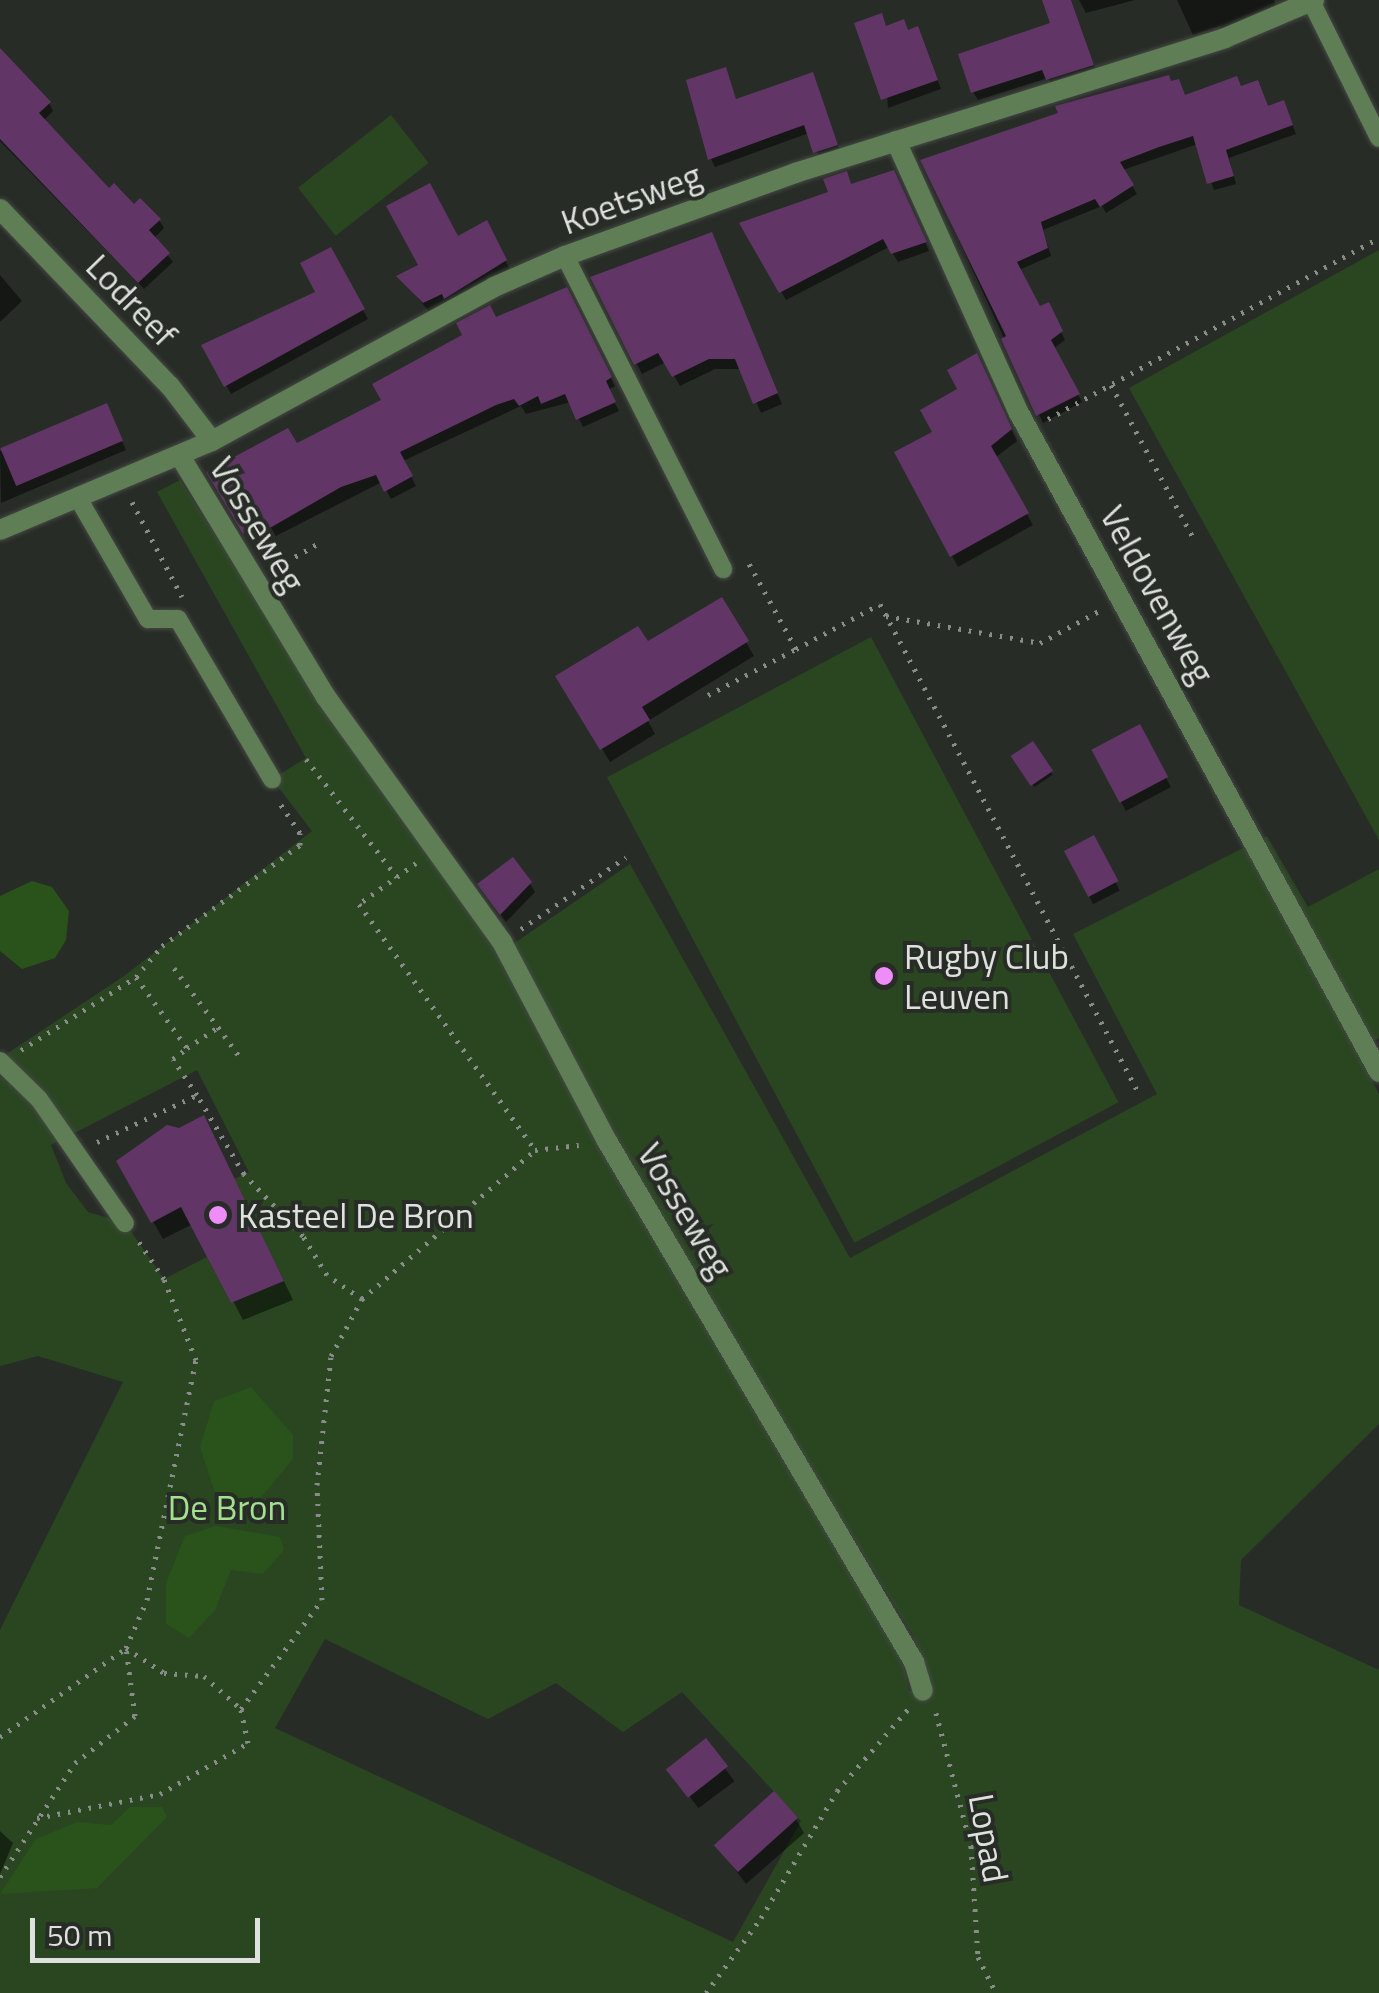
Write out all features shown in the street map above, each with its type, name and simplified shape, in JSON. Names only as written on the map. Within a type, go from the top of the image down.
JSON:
[{"type":"street","name":"Koetsweg","points":[[0,530],[180,456],[494,287],[565,256],[896,141],[1224,38],[1313,1]]},
{"type":"street","name":"Veldovenweg","points":[[896,141],[1028,430],[1124,598],[1379,1072]]},
{"type":"street","name":"Lodreef","points":[[0,210],[170,386],[212,440]]},
{"type":"street","name":"Vosseweg","points":[[180,456],[252,580],[502,942],[607,1141],[914,1662],[923,1692]]},
{"type":"lane","points":[[1313,1],[1379,138]]},
{"type":"lane","points":[[565,256],[723,570]]},
{"type":"lane","points":[[78,498],[148,619],[178,619],[272,779]]},
{"type":"lane","points":[[1,1061],[78,1151],[126,1223]]},
{"type":"path","points":[[1028,430],[1379,238]]},
{"type":"path","points":[[1111,385],[1193,537]]},
{"type":"path","points":[[119,481],[184,590],[178,619]]},
{"type":"path","points":[[252,580],[319,543]]},
{"type":"path","points":[[723,570],[745,556],[796,649]]},
{"type":"path","points":[[886,616],[1040,643],[1124,598]]},
{"type":"path","points":[[708,696],[880,604],[1137,1090]]},
{"type":"path","points":[[306,759],[397,876]]},
{"type":"path","points":[[1,1061],[136,977],[162,946],[300,845],[300,832],[269,786],[272,779]]},
{"type":"path","points":[[435,850],[359,904],[535,1150]]},
{"type":"path","points":[[502,942],[626,856]]},
{"type":"path","points":[[174,968],[240,1057]]},
{"type":"path","points":[[136,977],[187,1048]]},
{"type":"path","points":[[218,1027],[173,1059],[244,1174],[303,1236],[327,1275],[362,1299]]},
{"type":"path","points":[[78,1151],[197,1094]]},
{"type":"path","points":[[241,1709],[322,1600],[318,1485],[332,1356],[362,1299],[535,1150],[607,1141]]},
{"type":"path","points":[[0,1737],[126,1648],[147,1600],[196,1360],[164,1280],[126,1223]]},
{"type":"path","points":[[34,1818],[160,1794],[248,1742],[241,1709],[204,1676],[164,1673],[126,1648]]},
{"type":"path","points":[[0,1877],[34,1818],[75,1762],[135,1716],[126,1648]]},
{"type":"path","points":[[706,1993],[761,1918],[837,1791],[923,1692]]},
{"type":"path","name":"Lopad","points":[[923,1692],[936,1712],[971,1846],[978,1956],[996,1993]]},
{"type":"green space","points":[[391,115],[429,163],[336,236],[298,188]]},
{"type":"green space","points":[[1379,250],[1379,840],[1129,388]]},
{"type":"green space","name":"De Bron","points":[[180,480],[325,708],[500,953],[630,864],[850,1258],[1157,1094],[1073,934],[1267,836],[1308,907],[1379,869],[1379,1038],[1356,1050],[1379,1094],[1379,1424],[1241,1560],[1239,1605],[1379,1670],[1379,1993],[0,1993],[0,1630],[123,1382],[38,1356],[0,1366],[0,1070],[8,1053],[124,976],[312,831],[272,779],[306,758],[157,492]],"holes":[[[197,1070],[249,1172],[232,1180],[284,1281],[231,1303],[207,1257],[164,1279],[125,1223],[88,1212],[66,1183],[51,1145]],[[798,1448],[913,1635],[931,1683],[909,1691],[904,1664]],[[325,1639],[488,1719],[556,1683],[623,1732],[682,1692],[801,1821],[733,1942],[275,1728]]]},
{"type":"green space","name":"Rugby Club Leuven","points":[[871,637],[1118,1102],[854,1243],[607,777]]},
{"type":"shaded area","points":[[32,881],[52,887],[69,911],[66,940],[55,958],[22,969],[0,951],[0,896]]},
{"type":"shaded area","points":[[251,1387],[293,1435],[293,1459],[253,1507],[236,1510],[218,1502],[200,1447],[214,1401]]},
{"type":"shaded area","points":[[216,1526],[280,1537],[284,1550],[263,1574],[231,1570],[215,1610],[189,1638],[166,1624],[166,1583],[185,1536]]},
{"type":"shaded area","points":[[130,1807],[162,1807],[167,1817],[97,1888],[0,1894],[36,1839],[77,1822],[111,1825]]},
{"type":"building","points":[[1042,0],[1071,0],[1094,65],[1046,80],[1042,70],[971,93],[958,54],[1050,23]]},
{"type":"building","points":[[882,13],[886,26],[904,19],[908,30],[918,26],[938,80],[881,100],[854,23]]},
{"type":"building","points":[[0,48],[51,102],[39,113],[109,188],[114,183],[134,204],[140,198],[161,219],[149,230],[170,253],[138,283],[0,139]]},
{"type":"building","points":[[726,67],[736,99],[813,72],[838,145],[813,153],[804,125],[708,160],[686,80]]},
{"type":"building","points":[[1169,75],[1171,81],[1179,79],[1185,95],[1237,76],[1241,86],[1258,80],[1268,106],[1284,100],[1293,125],[1226,150],[1234,176],[1207,184],[1193,136],[1120,162],[1134,185],[1100,207],[1095,199],[1041,222],[1048,248],[1017,262],[1040,306],[1049,302],[1063,331],[1051,340],[1080,394],[1036,416],[1001,339],[1006,336],[920,160],[1058,113],[1055,106]]},
{"type":"building","points":[[894,170],[927,242],[891,254],[883,239],[779,293],[739,223],[828,192],[823,179],[847,171],[851,184]]},
{"type":"building","points":[[430,183],[458,236],[487,220],[507,260],[444,299],[442,294],[423,303],[396,276],[418,265],[386,206]]},
{"type":"building","points":[[712,232],[778,393],[753,404],[735,359],[709,359],[672,377],[658,353],[634,365],[590,277]]},
{"type":"building","points":[[331,247],[365,309],[224,387],[201,345],[315,292],[300,263]]},
{"type":"building","points":[[567,287],[612,377],[606,381],[616,402],[576,420],[565,394],[541,404],[538,396],[519,406],[514,399],[496,405],[400,452],[413,476],[384,492],[376,475],[341,487],[263,532],[259,524],[243,534],[206,472],[288,428],[297,443],[381,400],[372,384],[462,335],[456,323],[490,305],[496,317]]},
{"type":"building","points":[[977,353],[1012,429],[991,446],[1029,513],[950,557],[894,452],[932,432],[920,410],[957,389],[947,370]]},
{"type":"building","points":[[107,403],[123,441],[16,486],[0,448]]},
{"type":"building","points":[[722,597],[749,641],[642,707],[650,720],[600,750],[555,676],[638,626],[648,641]]},
{"type":"building","points":[[1140,724],[1168,777],[1120,803],[1091,750]]},
{"type":"building","points":[[1033,741],[1053,771],[1031,786],[1011,756]]},
{"type":"building","points":[[1094,835],[1118,881],[1088,897],[1064,851]]},
{"type":"building","points":[[513,857],[532,882],[500,915],[477,884]]},
{"type":"building","name":"Kasteel De Bron","points":[[204,1115],[284,1281],[231,1303],[181,1207],[151,1223],[116,1161],[167,1125],[179,1128]]},
{"type":"building","points":[[706,1738],[728,1766],[688,1798],[666,1769]]},
{"type":"building","points":[[774,1791],[798,1818],[738,1872],[714,1845]]},
{"type":"place","name":"Rugby Club Leuven","points":[[884,976]]},
{"type":"place","name":"Kasteel De Bron","points":[[218,1215]]}]
